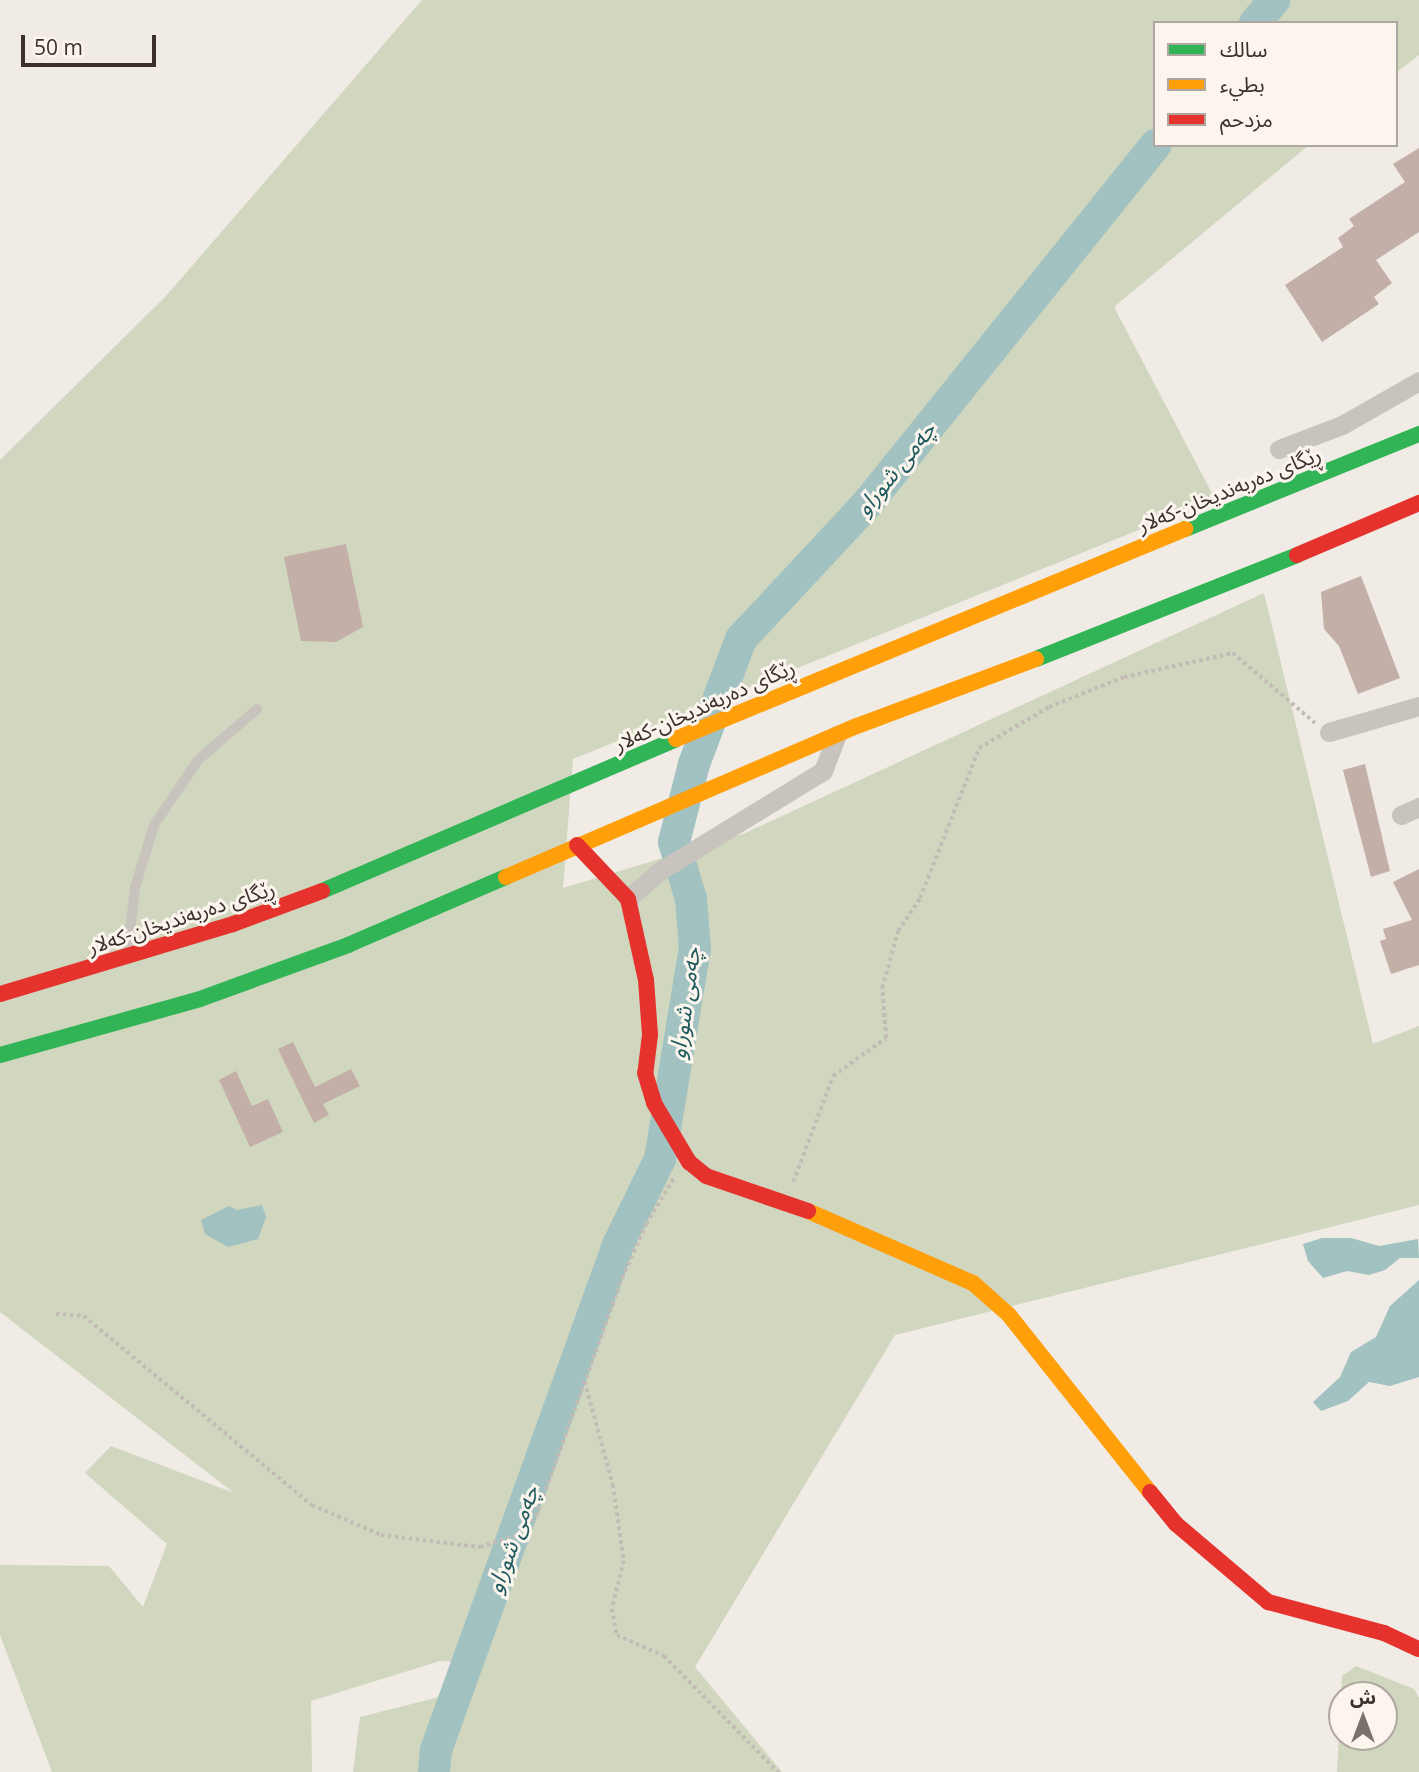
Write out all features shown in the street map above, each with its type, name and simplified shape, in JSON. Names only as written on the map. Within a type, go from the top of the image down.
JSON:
[{"type":"main road","name":"ڕێگای دەربەندیخان-کەلار","points":[[0,994],[127,958],[342,883],[834,671],[1419,434]]},
{"type":"main road","points":[[0,1055],[200,999],[348,945],[649,812],[838,734],[1181,605],[1419,503]]},
{"type":"main road","points":[[578,845],[628,899],[646,980],[650,1035],[646,1073],[654,1103],[689,1162],[706,1176],[786,1203],[972,1283],[1009,1315],[1176,1524],[1268,1602],[1384,1633],[1419,1649]]},
{"type":"street","points":[[1279,449],[1342,425],[1419,381]]},
{"type":"street","points":[[1329,732],[1419,706]]},
{"type":"street","points":[[628,899],[658,872],[702,848],[762,805],[823,771],[838,734]]},
{"type":"street","points":[[1401,815],[1419,807]]},
{"type":"lane","points":[[127,958],[135,888],[154,825],[198,760],[257,709]]},
{"type":"path","points":[[786,1203],[833,1076],[886,1038],[882,988],[898,931],[920,898],[979,748],[1049,707],[1124,677],[1233,653],[1329,732]]},
{"type":"path","points":[[55,1314],[84,1316],[312,1505],[381,1535],[480,1546],[516,1535],[536,1516],[584,1381],[646,1224],[669,1183],[689,1162]]},
{"type":"path","points":[[584,1381],[613,1485],[624,1562],[612,1609],[617,1634],[664,1656],[778,1772]]},
{"type":"green space","points":[[422,0],[1419,0],[1419,55],[1398,71],[1398,21],[1153,21],[1153,147],[1307,147],[1114,307],[1215,499],[573,759],[563,888],[743,834],[1264,593],[1373,1044],[1419,1026],[1419,1205],[895,1335],[695,1667],[782,1772],[353,1772],[360,1717],[475,1688],[480,1674],[462,1662],[440,1661],[311,1701],[312,1772],[52,1772],[0,1635],[0,1565],[109,1566],[143,1607],[167,1544],[85,1473],[111,1446],[234,1493],[0,1312],[0,460],[166,296]]},
{"type":"green space","points":[[1356,1666],[1394,1681],[1342,1681],[1342,1676]]},
{"type":"green space","points":[[1398,1683],[1414,1689],[1419,1698],[1419,1772],[1337,1772],[1338,1751],[1398,1751]]},
{"type":"water","points":[[262,1205],[266,1217],[258,1239],[228,1247],[205,1234],[201,1220],[229,1206],[237,1210]]},
{"type":"water","points":[[1322,1238],[1351,1238],[1379,1246],[1418,1239],[1419,1258],[1400,1258],[1385,1270],[1369,1275],[1347,1271],[1323,1278],[1308,1261],[1303,1244]]},
{"type":"water","points":[[1419,1280],[1419,1377],[1390,1386],[1369,1382],[1348,1401],[1321,1411],[1313,1402],[1340,1377],[1351,1352],[1376,1337],[1390,1306]]},
{"type":"building","points":[[1419,148],[1419,232],[1376,260],[1392,283],[1374,297],[1379,304],[1322,342],[1285,285],[1343,247],[1338,238],[1354,226],[1349,219],[1405,182],[1393,164]]},
{"type":"building","points":[[346,544],[363,627],[336,642],[301,641],[284,557]]},
{"type":"building","points":[[1361,576],[1400,678],[1358,694],[1339,646],[1324,629],[1321,592]]},
{"type":"building","points":[[1365,764],[1390,871],[1371,877],[1343,770]]},
{"type":"building","points":[[1419,869],[1419,965],[1391,974],[1380,941],[1386,939],[1383,929],[1412,920],[1393,882]]},
{"type":"building","points":[[293,1042],[315,1087],[351,1069],[360,1086],[323,1104],[329,1115],[314,1123],[278,1049]]},
{"type":"building","points":[[236,1071],[252,1106],[268,1099],[283,1132],[250,1147],[219,1080]]},
{"type":"waterway","name":"چەمی شوراو","points":[[1257,21],[1274,0]]},
{"type":"waterway","name":"چەمی شوراو","points":[[434,1772],[436,1750],[618,1245],[660,1159],[695,948],[691,899],[674,842],[694,764],[741,639],[866,505],[1153,147]]},
{"type":"traffic: fast","points":[[1185,529],[1419,434]]},
{"type":"traffic: fast","points":[[1036,659],[1297,555]]},
{"type":"traffic: fast","points":[[322,891],[676,739]]},
{"type":"traffic: fast","points":[[0,1055],[200,999],[348,945],[506,877]]},
{"type":"traffic: slow","points":[[676,739],[1185,529]]},
{"type":"traffic: slow","points":[[506,877],[857,726],[1036,659]]},
{"type":"traffic: slow","points":[[808,1211],[973,1283],[1009,1315],[1150,1492]]},
{"type":"traffic: jam","points":[[1297,555],[1419,503]]},
{"type":"traffic: jam","points":[[577,845],[628,899],[646,980],[650,1035],[645,1073],[654,1103],[689,1162],[706,1176],[808,1211]]},
{"type":"traffic: jam","points":[[0,994],[233,924],[322,891]]},
{"type":"traffic: jam","points":[[1150,1492],[1176,1524],[1268,1602],[1384,1633],[1419,1649]]}]
